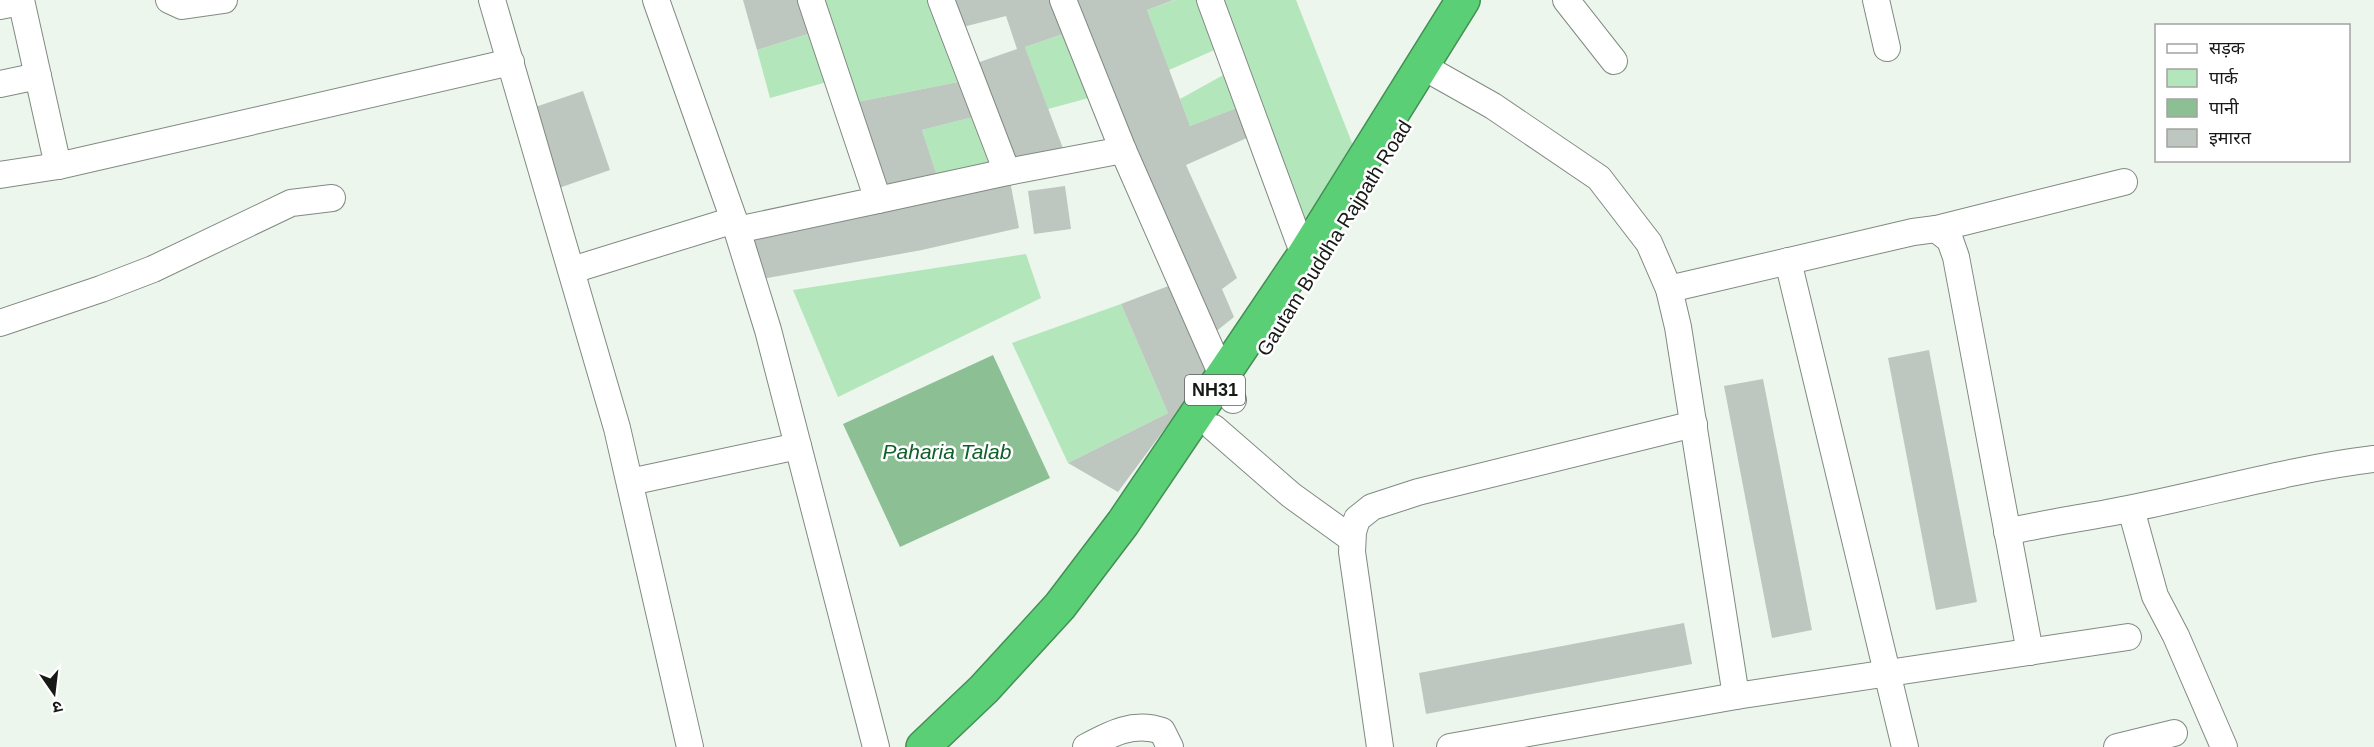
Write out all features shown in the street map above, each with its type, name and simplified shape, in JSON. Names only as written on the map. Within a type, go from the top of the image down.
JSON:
[{"type":"highway","name":"NH31","points":[[923,747],[984,689],[1060,606],[1228,389],[1304,255],[1429,70],[1463,0]]},
{"type":"highway","name":"Gautam Buddha Rajpath Road","points":[[948,747],[1045,648],[1093,592],[1173,487],[1214,428],[1228,389],[1429,70],[1483,0]]},
{"type":"street","points":[[170,0],[182,6],[224,0]]},
{"type":"street","points":[[492,0],[572,270],[630,482],[690,747]]},
{"type":"street","points":[[657,0],[736,225],[768,330],[876,747]]},
{"type":"street","points":[[811,0],[878,200]]},
{"type":"street","points":[[941,0],[1007,172]]},
{"type":"street","points":[[1063,0],[1123,150],[1228,389]]},
{"type":"street","points":[[1210,0],[1304,255]]},
{"type":"street","points":[[1566,0],[1614,61]]},
{"type":"street","points":[[1876,0],[1887,48]]},
{"type":"street","points":[[14,3],[38,76],[58,166]]},
{"type":"street","points":[[0,176],[58,166],[511,62]]},
{"type":"street","points":[[1429,70],[1493,106],[1599,178],[1649,243],[1669,289],[1678,327],[1736,696]]},
{"type":"street","points":[[0,84],[38,76]]},
{"type":"street","points":[[572,270],[736,225],[878,200],[1123,150]]},
{"type":"street","points":[[1669,289],[1936,229],[2124,182]]},
{"type":"street","points":[[0,323],[101,290],[291,204],[332,198]]},
{"type":"street","points":[[1936,229],[1950,240],[1956,257],[2030,652]]},
{"type":"street","points":[[1788,261],[1905,747]]},
{"type":"street","points":[[1380,747],[1352,552],[1352,539],[1357,519],[1372,507],[1418,492],[1694,424]]},
{"type":"street","points":[[1214,428],[1291,495],[1352,539]]},
{"type":"street","points":[[630,482],[798,446]]},
{"type":"street","points":[[2007,532],[2051,522],[2131,509],[2273,477],[2374,459]]},
{"type":"street","points":[[2131,509],[2155,596],[2176,636],[2224,747]]},
{"type":"street","points":[[1450,747],[1736,696],[2128,637]]},
{"type":"street","points":[[1086,747],[1115,732],[1151,727],[1162,731],[1170,747]]},
{"type":"street","points":[[2117,747],[2174,733]]},
{"type":"green space","points":[[819,0],[932,0],[963,81],[852,103]]},
{"type":"green space","points":[[1175,0],[1199,0],[1219,48],[1169,70],[1147,10]]},
{"type":"green space","points":[[1221,0],[1296,0],[1354,148],[1305,223]]},
{"type":"green space","points":[[1069,32],[1096,96],[1048,109],[1025,47]]},
{"type":"green space","points":[[811,33],[827,82],[770,98],[757,50]]},
{"type":"green space","points":[[1227,73],[1239,107],[1190,126],[1180,99]]},
{"type":"green space","points":[[977,116],[997,166],[938,179],[922,130]]},
{"type":"green space","points":[[1026,254],[1041,298],[838,397],[793,290]]},
{"type":"green space","points":[[1121,304],[1168,413],[1068,463],[1012,343]]},
{"type":"water","name":"Paharia Talab","points":[[993,355],[1050,478],[900,547],[843,424]]},
{"type":"building","points":[[743,0],[801,0],[811,33],[757,50]]},
{"type":"building","points":[[947,0],[1056,0],[1069,32],[1025,47],[1064,151],[1010,162],[974,64],[1017,49],[1006,16],[959,28]]},
{"type":"building","points":[[1075,0],[1174,0],[1147,10],[1190,126],[1239,107],[1249,137],[1186,165],[1237,278],[1222,289],[1234,317],[1214,333]]},
{"type":"building","points":[[963,81],[977,116],[922,130],[938,179],[884,190],[852,103]]},
{"type":"building","points":[[583,91],[610,170],[559,188],[532,108]]},
{"type":"building","points":[[1010,181],[1019,228],[922,250],[762,279],[751,235]]},
{"type":"building","points":[[1065,186],[1071,229],[1034,234],[1028,191]]},
{"type":"building","points":[[1171,285],[1188,331],[1209,369],[1118,492],[1068,463],[1168,413],[1121,304]]},
{"type":"building","points":[[1929,350],[1977,602],[1936,610],[1888,358]]},
{"type":"building","points":[[1763,379],[1812,630],[1772,638],[1724,386]]},
{"type":"building","points":[[1684,623],[1692,664],[1426,714],[1419,673]]}]
